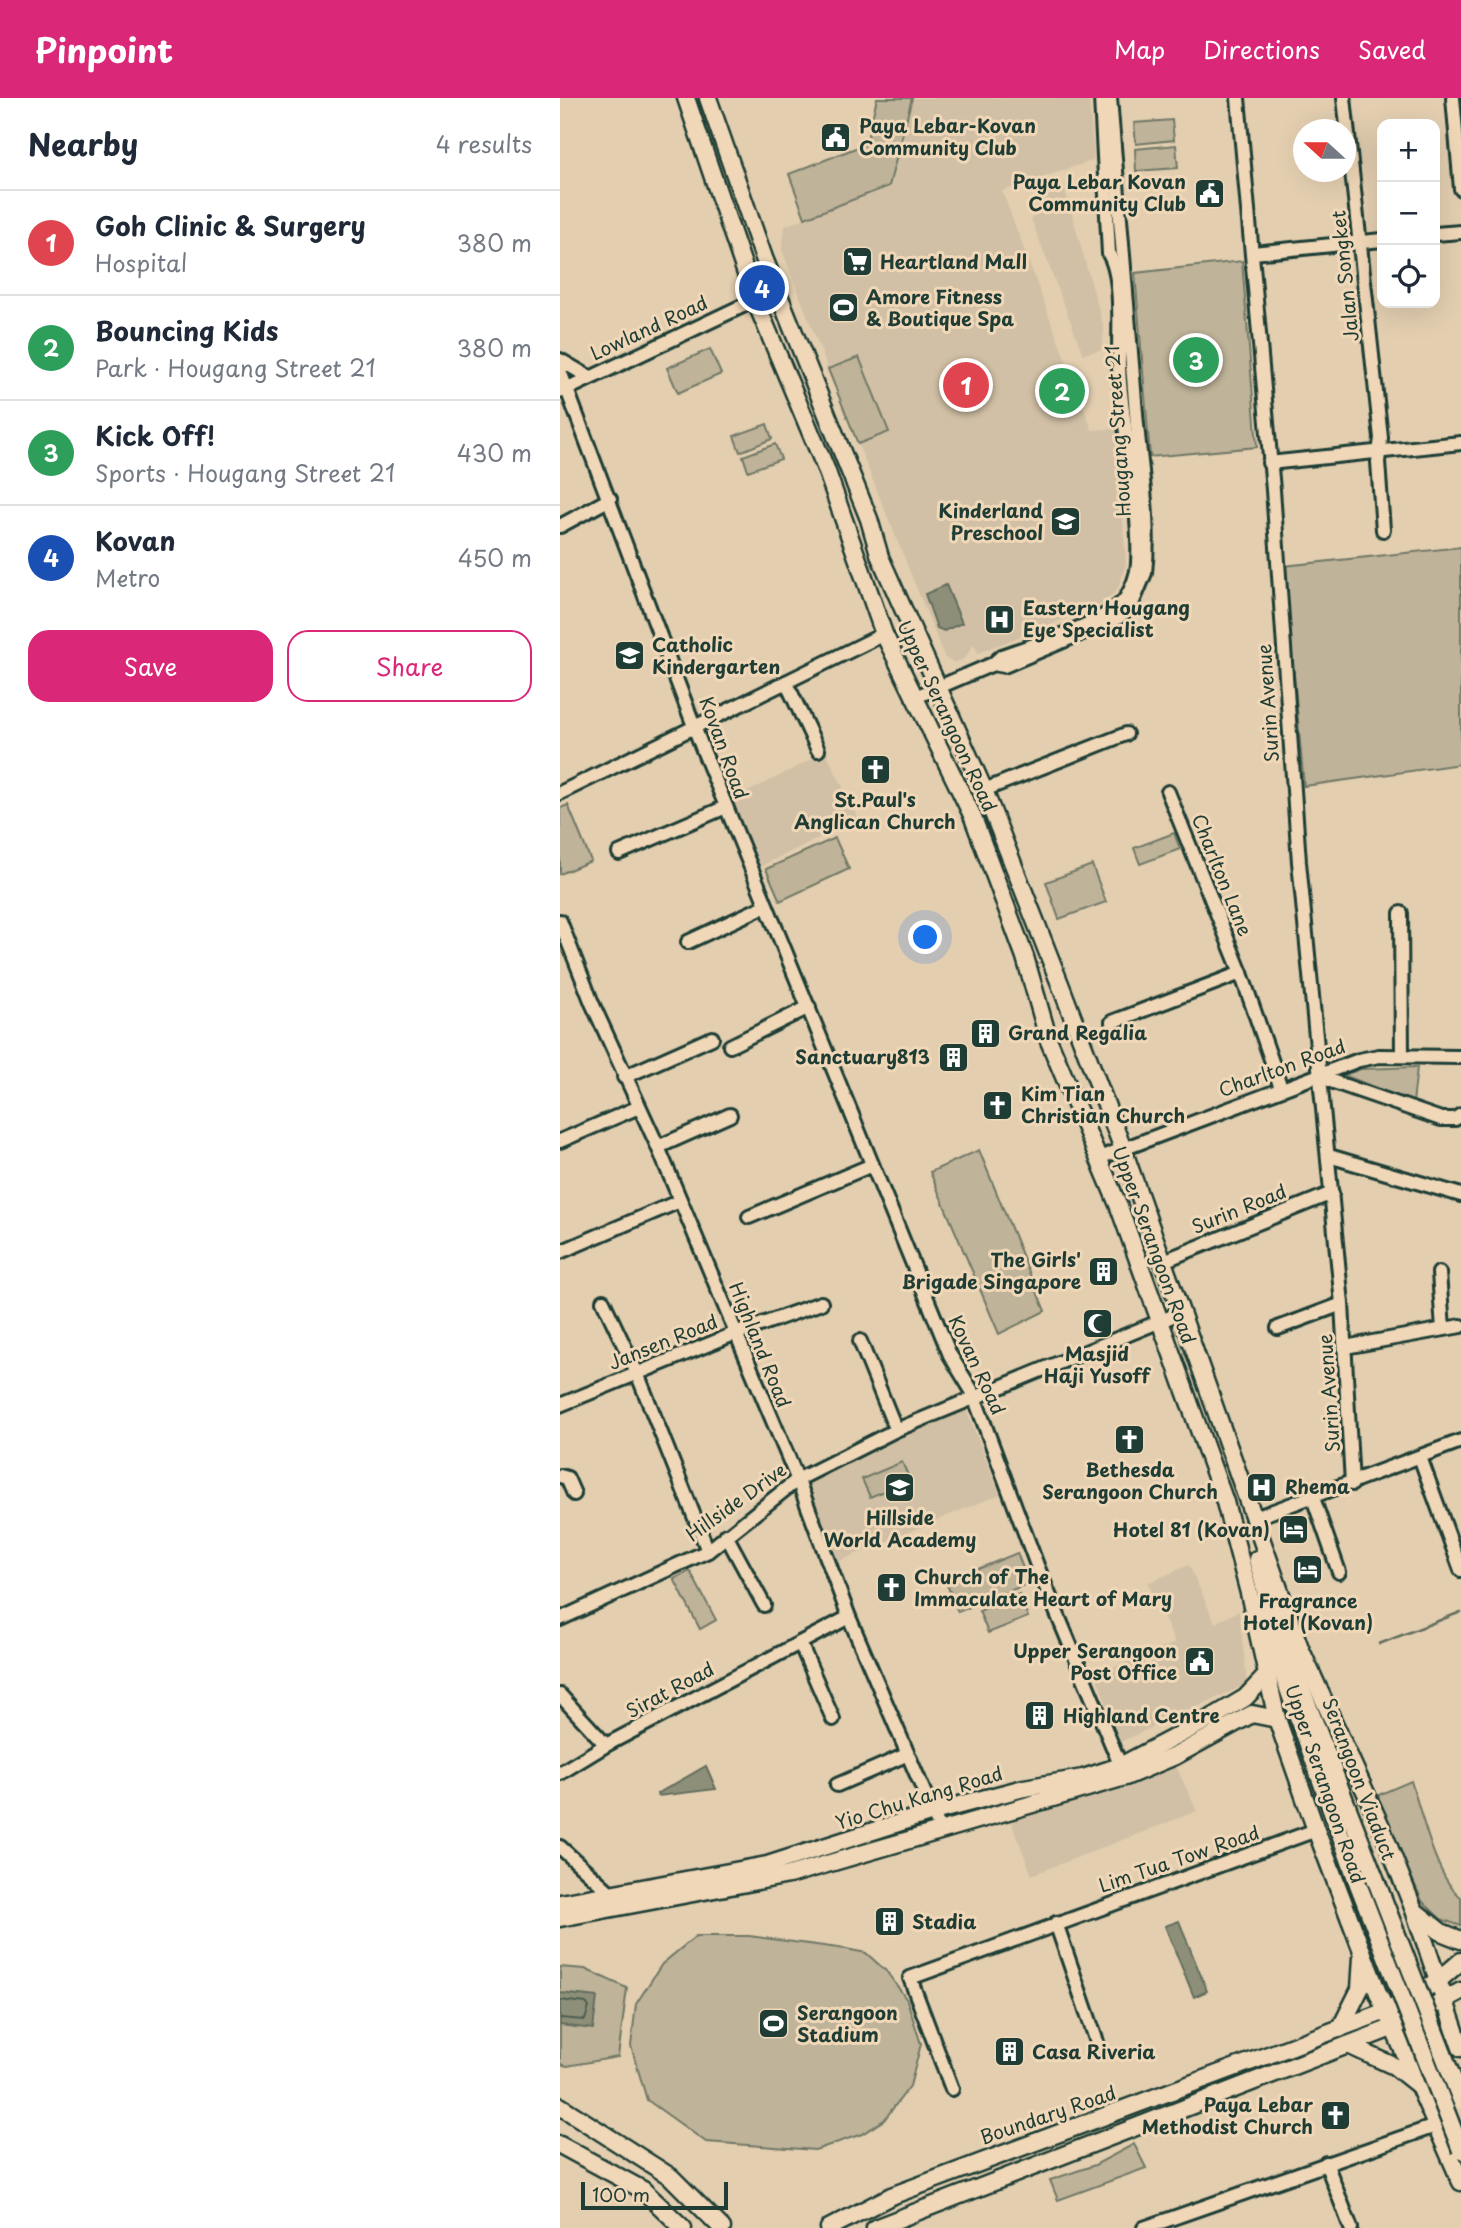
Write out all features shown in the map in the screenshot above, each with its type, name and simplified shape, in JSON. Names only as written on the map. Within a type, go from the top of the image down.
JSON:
[{"type":"main road","name":"Upper Serangoon Road","points":[[687,98],[755,300],[826,469],[884,634],[972,815],[1025,957],[1049,1041],[1099,1158],[1158,1322],[1202,1432],[1250,1592],[1277,1719],[1362,1951],[1461,2182]]},
{"type":"main road","name":"Upper Serangoon Road","points":[[709,98],[767,268],[869,519],[880,557],[984,790],[1123,1149],[1300,1648],[1380,1824],[1414,1910],[1461,2048]]},
{"type":"main road","name":"Serangoon Viaduct","points":[[1234,1468],[1269,1605],[1461,2100]]},
{"type":"main road","name":"Serangoon Viaduct","points":[[1250,1592],[1260,1612],[1358,1884],[1461,2150]]},
{"type":"main road","name":"Yio Chu Kang Road","points":[[560,1918],[773,1879],[940,1829],[1085,1791],[1123,1772],[1245,1698],[1266,1676]]},
{"type":"main road","points":[[1245,1698],[1255,1703],[1252,1714],[1277,1719]]},
{"type":"main road","name":"Yio Chu Kang Road","points":[[560,1903],[767,1865],[933,1812],[1024,1788],[1123,1772],[1175,1756],[1252,1714]]},
{"type":"main road","points":[[1414,1910],[1441,1932],[1461,1940]]},
{"type":"main road","points":[[1340,2029],[1360,1989],[1362,1951]]},
{"type":"main road","name":"Boundary Road","points":[[829,2228],[846,2216],[968,2165],[1386,2011],[1438,1981],[1461,1961]]},
{"type":"main road","name":"Boundary Road","points":[[875,2228],[1394,2027],[1461,1991]]},
{"type":"main road","points":[[1348,2045],[1386,2061],[1419,2085]]},
{"type":"main road","points":[[560,2106],[671,2177],[717,2223],[732,2228]]},
{"type":"main road","points":[[560,2145],[643,2189],[683,2228]]},
{"type":"main road","points":[[819,2228],[846,2216]]},
{"type":"street","name":"Hougang Street 21","points":[[914,698],[993,664],[1002,656],[1107,615],[1125,598],[1138,568],[1119,368],[1121,329],[1117,267],[1109,254],[1101,98]]},
{"type":"street","name":"Hougang Street 21","points":[[993,664],[1004,666],[1118,618],[1132,604],[1145,573],[1132,347],[1125,299],[1126,266],[1110,98]]},
{"type":"street","name":"Surin Avenue","points":[[1238,98],[1253,253],[1298,850],[1342,1304],[1353,1481]]},
{"type":"street","name":"Jalan Songket","points":[[1344,98],[1362,242],[1380,451],[1383,530]]},
{"type":"street","points":[[1453,98],[1461,189]]},
{"type":"street","points":[[1440,234],[1461,232]]},
{"type":"street","points":[[1253,253],[1377,240]]},
{"type":"street","name":"Lowland Road","points":[[564,390],[755,300]]},
{"type":"street","points":[[560,360],[589,377]]},
{"type":"street","name":"Kovan Road","points":[[560,371],[564,390],[610,499],[765,906],[809,1007],[950,1355],[974,1396],[1038,1567],[1123,1772]]},
{"type":"street","points":[[1269,463],[1461,443]]},
{"type":"street","points":[[560,526],[610,499]]},
{"type":"street","points":[[560,793],[884,634]]},
{"type":"street","points":[[786,682],[818,750]]},
{"type":"street","points":[[984,790],[1126,734]]},
{"type":"street","name":"Charlton Lane","points":[[1168,792],[1241,973],[1281,1088]]},
{"type":"street","points":[[619,853],[726,807]]},
{"type":"street","points":[[688,942],[765,906]]},
{"type":"street","points":[[1401,913],[1402,1056]]},
{"type":"street","name":"Highland Road","points":[[560,921],[566,955],[658,1147],[797,1480],[849,1617],[906,1755],[940,1829]]},
{"type":"street","points":[[1112,1022],[1241,973]]},
{"type":"street","points":[[730,1046],[809,1007]]},
{"type":"street","points":[[624,1077],[712,1038]]},
{"type":"street","name":"Charlton Road","points":[[1099,1158],[1359,1060],[1402,1056],[1461,1057]]},
{"type":"street","points":[[1321,1073],[1331,1081],[1430,1116],[1446,1120],[1461,1115]]},
{"type":"street","points":[[560,1141],[639,1107]]},
{"type":"street","points":[[658,1147],[730,1115]]},
{"type":"street","points":[[1329,1156],[1461,1195]]},
{"type":"street","points":[[749,1217],[872,1165]]},
{"type":"street","name":"Surin Road","points":[[1161,1262],[1332,1193]]},
{"type":"street","points":[[560,1252],[680,1201]]},
{"type":"street","points":[[1439,1273],[1443,1329]]},
{"type":"street","points":[[603,1301],[638,1373],[708,1551]]},
{"type":"street","name":"Jansen Road","points":[[560,1405],[735,1334],[821,1303]]},
{"type":"street","name":"Surin Avenue","points":[[1278,1328],[1342,1304]]},
{"type":"street","name":"Hillside Drive","points":[[560,1619],[708,1551],[797,1480],[896,1430],[1180,1313]]},
{"type":"street","points":[[1345,1347],[1461,1326]]},
{"type":"street","points":[[860,1341],[896,1430]]},
{"type":"street","points":[[1253,1521],[1461,1441]]},
{"type":"street","points":[[1420,1457],[1461,1570]]},
{"type":"street","points":[[560,1476],[567,1478],[574,1494]]},
{"type":"street","points":[[1312,1497],[1339,1572]]},
{"type":"street","points":[[726,1535],[764,1605]]},
{"type":"street","name":"Sirat Road","points":[[560,1773],[606,1745],[849,1617]]},
{"type":"street","points":[[800,1643],[832,1719]]},
{"type":"street","points":[[560,1695],[606,1745]]},
{"type":"street","points":[[836,1785],[906,1755]]},
{"type":"street","name":"Lim Tua Tow Road","points":[[952,2089],[911,1978],[1316,1830]]},
{"type":"street","points":[[560,1847],[624,1907]]},
{"type":"street","points":[[1056,1923],[1098,2045]]},
{"type":"street","points":[[1144,2228],[1438,2125]]},
{"type":"street","points":[[1326,2163],[1351,2228]]},
{"type":"shaded area","points":[[877,98],[912,98],[889,186],[805,218],[789,174],[866,144]]},
{"type":"shaded area","points":[[912,98],[1089,98],[1094,160],[1002,191],[1092,430],[1116,429],[1126,564],[1118,589],[1102,604],[978,653],[974,644],[965,658],[955,663],[945,658],[858,444],[889,432],[859,357],[828,369],[782,250],[785,226],[889,186]]},
{"type":"shaded area","points":[[1172,120],[1174,140],[1136,144],[1134,123]]},
{"type":"shaded area","points":[[1176,145],[1178,168],[1136,171],[1135,149]]},
{"type":"shaded area","points":[[1064,186],[1104,329],[1102,350],[1083,354],[1031,219],[1041,199]]},
{"type":"shaded area","points":[[1242,261],[1257,447],[1150,457],[1135,273]]},
{"type":"shaded area","points":[[710,349],[721,374],[678,393],[667,368]]},
{"type":"shaded area","points":[[859,357],[889,432],[858,444],[828,369]]},
{"type":"shaded area","points":[[767,424],[772,439],[740,452],[734,436]]},
{"type":"shaded area","points":[[775,444],[781,459],[748,471],[743,456]]},
{"type":"shaded area","points":[[1461,547],[1461,764],[1304,786],[1284,566]]},
{"type":"shaded area","points":[[826,752],[858,819],[759,867],[732,800]]},
{"type":"shaded area","points":[[568,805],[591,861],[560,874],[560,808]]},
{"type":"shaded area","points":[[1174,833],[1180,849],[1140,864],[1134,848]]},
{"type":"shaded area","points":[[835,838],[849,869],[780,901],[766,869]]},
{"type":"shaded area","points":[[1092,865],[1106,902],[1059,919],[1046,882]]},
{"type":"shaded area","points":[[1417,1067],[1413,1103],[1344,1075],[1361,1069]]},
{"type":"shaded area","points":[[979,1150],[1045,1311],[999,1334],[930,1172]]},
{"type":"shaded area","name":"Hillside World Academy","points":[[966,1409],[1000,1494],[835,1563],[801,1481],[892,1438]]},
{"type":"shaded area","points":[[902,1462],[910,1480],[870,1497],[862,1479]]},
{"type":"shaded area","points":[[1017,1553],[1029,1583],[958,1612],[946,1582]]},
{"type":"shaded area","points":[[1189,1565],[1215,1623],[1239,1611],[1247,1684],[1120,1742],[1096,1674],[1175,1643],[1148,1583]]},
{"type":"shaded area","points":[[690,1571],[716,1620],[700,1629],[674,1579]]},
{"type":"shaded area","points":[[1019,1594],[1028,1617],[988,1633],[979,1611]]},
{"type":"shaded area","points":[[1174,1762],[1197,1811],[1032,1875],[1013,1827],[1012,1815]]},
{"type":"shaded area","points":[[1411,1781],[1437,1860],[1444,1876],[1461,1897],[1461,1926],[1441,1919],[1422,1901],[1376,1796]]},
{"type":"shaded area","name":"Serangoon Stadium","points":[[696,1936],[749,1936],[846,1949],[866,1953],[887,1972],[907,2000],[921,2044],[910,2086],[884,2120],[862,2134],[815,2150],[706,2142],[647,2100],[631,2046],[636,2004],[662,1964]]},
{"type":"shaded area","points":[[560,1967],[585,1969],[627,1988],[618,2057],[567,2066],[560,2064]]},
{"type":"shaded area","points":[[1134,2144],[1146,2168],[1058,2200],[1050,2180],[1095,2165]]},
{"type":"water","points":[[946,585],[962,623],[944,631],[937,628],[925,594]]},
{"type":"water","points":[[706,1766],[716,1789],[658,1796],[657,1794]]},
{"type":"water","points":[[1179,1921],[1207,1991],[1194,1997],[1165,1926]]},
{"type":"water","points":[[560,1993],[597,1997],[593,2029],[560,2025]]},
{"type":"waterway","points":[[1379,1644],[1461,1612]]},
{"type":"place","name":"Paya Lebar-Kovan Community Club","points":[[836,137]]},
{"type":"place","name":"Paya Lebar Kovan Community Club","points":[[1209,193]]},
{"type":"place","name":"Heartland Mall","points":[[857,262]]},
{"type":"place","name":"Kovan","points":[[762,288]]},
{"type":"place","name":"Amore Fitness & Boutique Spa","points":[[843,308]]},
{"type":"place","name":"Kick Off!","points":[[1196,360]]},
{"type":"place","name":"Goh Clinic & Surgery","points":[[966,385]]},
{"type":"place","name":"Bouncing Kids","points":[[1062,391]]},
{"type":"place","name":"Kinderland Preschool","points":[[1066,522]]},
{"type":"place","name":"Eastern Hougang Eye Specialist","points":[[1000,619]]},
{"type":"place","name":"Catholic Kindergarten","points":[[629,656]]},
{"type":"place","name":"St.Paul's Anglican Church","points":[[875,769]]},
{"type":"place","name":"Grand Regalia","points":[[985,1033]]},
{"type":"place","name":"Sanctuary813","points":[[953,1057]]},
{"type":"place","name":"Kim Tian Christian Church","points":[[998,1105]]},
{"type":"place","name":"The Girls' Brigade Singapore","points":[[1104,1271]]},
{"type":"place","name":"Masjid Haji Yusoff","points":[[1097,1323]]},
{"type":"place","name":"Bethesda Serangoon Church","points":[[1130,1439]]},
{"type":"place","name":"Hillside World Academy","points":[[900,1487]]},
{"type":"place","name":"Rhema","points":[[1262,1487]]},
{"type":"place","name":"Hotel 81 (Kovan)","points":[[1293,1530]]},
{"type":"place","name":"Fragrance Hotel (Kovan)","points":[[1308,1570]]},
{"type":"place","name":"Church of The Immaculate Heart of Mary","points":[[891,1588]]},
{"type":"place","name":"Upper Serangoon Post Office","points":[[1200,1662]]},
{"type":"place","name":"Highland Centre","points":[[1040,1716]]},
{"type":"place","name":"Stadia","points":[[889,1922]]},
{"type":"place","name":"Serangoon Stadium","points":[[774,2024]]},
{"type":"place","name":"Casa Riveria","points":[[1009,2052]]},
{"type":"place","name":"Paya Lebar Methodist Church","points":[[1336,2116]]}]
